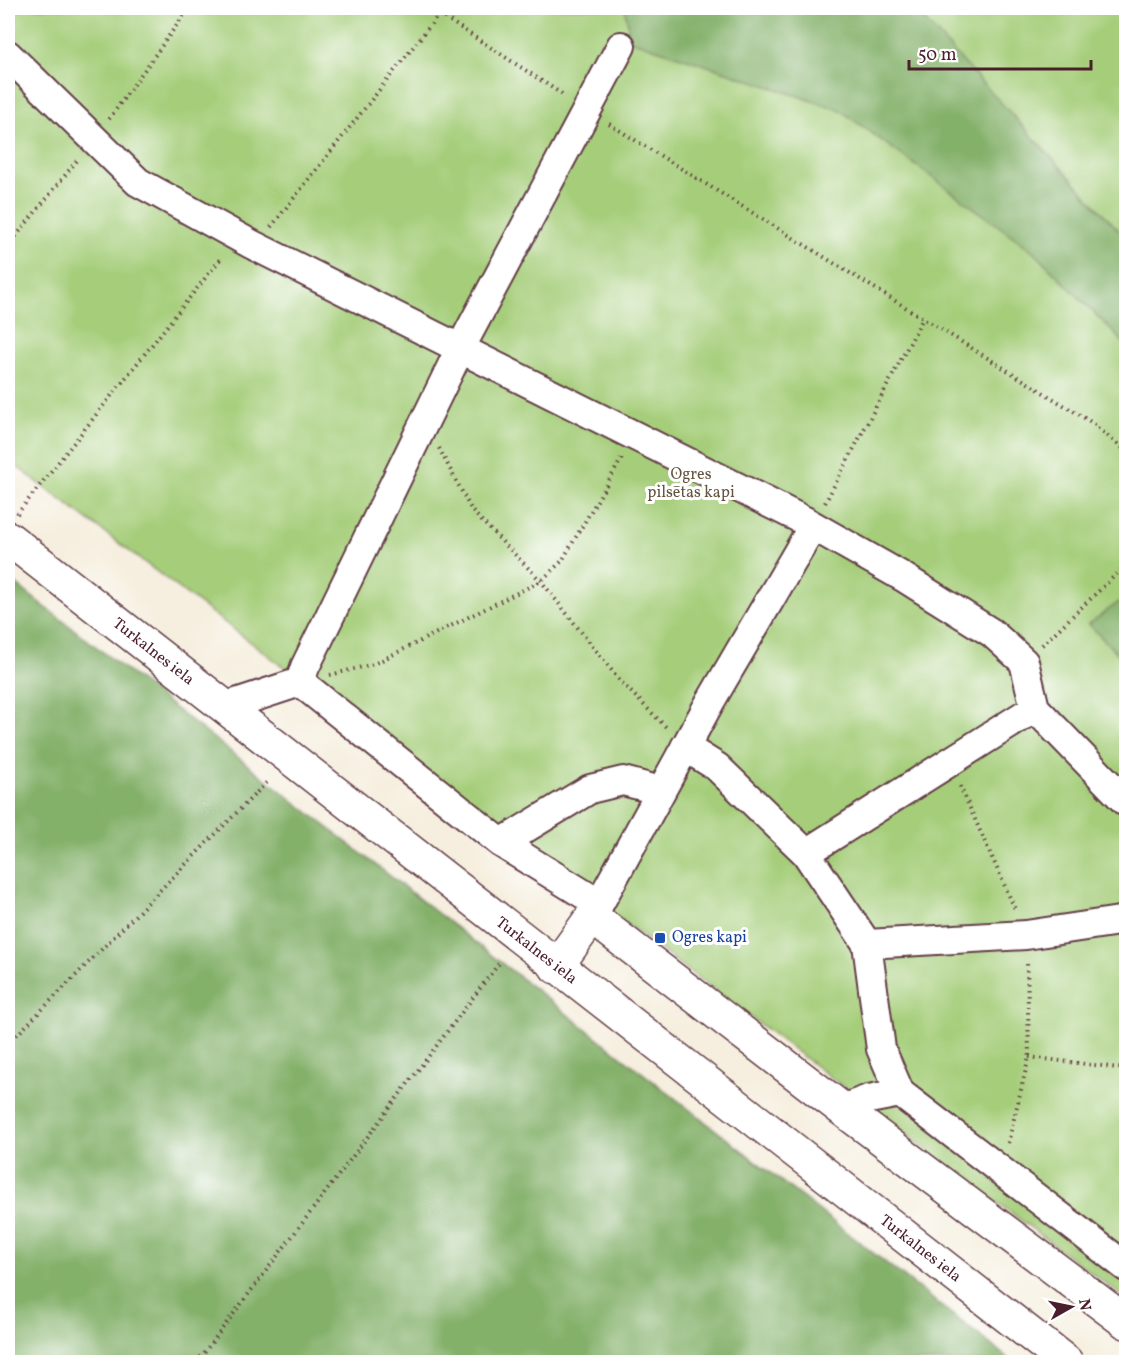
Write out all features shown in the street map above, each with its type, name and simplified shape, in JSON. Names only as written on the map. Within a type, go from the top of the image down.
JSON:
[{"type":"main road","name":"Turkalnes iela","points":[[11,528],[224,707],[1066,1362]]},
{"type":"main road","points":[[556,967],[595,910],[842,1109],[1126,1322]]},
{"type":"street","points":[[300,682],[305,667],[460,349],[621,46]]},
{"type":"street","points":[[8,55],[138,182],[251,243],[813,526],[903,577],[992,633],[1024,662],[1035,708],[1126,802]]},
{"type":"street","points":[[300,682],[501,843],[595,910],[685,747],[813,526]]},
{"type":"street","points":[[224,707],[300,682]]},
{"type":"street","points":[[806,853],[1035,708]]},
{"type":"street","points":[[685,747],[717,767],[806,853],[867,944],[881,1049],[900,1093],[1126,1267]]},
{"type":"street","points":[[501,843],[590,789],[623,781],[661,791]]},
{"type":"street","points":[[867,944],[1026,935],[1126,920]]},
{"type":"street","points":[[842,1109],[869,1099],[900,1093]]},
{"type":"path","points":[[430,8],[586,110],[1091,422],[1126,451]]},
{"type":"path","points":[[11,528],[218,259],[251,243],[268,231],[444,8]]},
{"type":"path","points":[[813,526],[923,318]]},
{"type":"path","points":[[425,421],[472,511],[541,581],[620,681],[685,747]]},
{"type":"path","points":[[300,682],[374,664],[541,581],[562,561],[635,437]]},
{"type":"path","points":[[1024,662],[1126,565]]},
{"type":"path","points":[[8,1044],[268,781]]},
{"type":"path","points":[[197,1362],[500,962]]},
{"type":"path","points":[[1029,1057],[1126,1070]]},
{"type":"green space","name":"Ogres pilsētas kapi","points":[[8,8],[625,8],[630,40],[840,110],[1033,251],[1126,345],[1126,597],[1089,624],[1126,663],[1126,1299],[8,460]]},
{"type":"green space","points":[[625,8],[913,8],[1126,238],[1126,345],[1033,251],[840,110],[630,40]]},
{"type":"green space","points":[[913,8],[1126,8],[1126,238]]},
{"type":"green space","points":[[8,578],[1013,1362],[8,1362]]},
{"type":"green space","points":[[1126,597],[1126,663],[1089,624]]},
{"type":"place","name":"Ogres kapi","points":[[660,938]]}]
